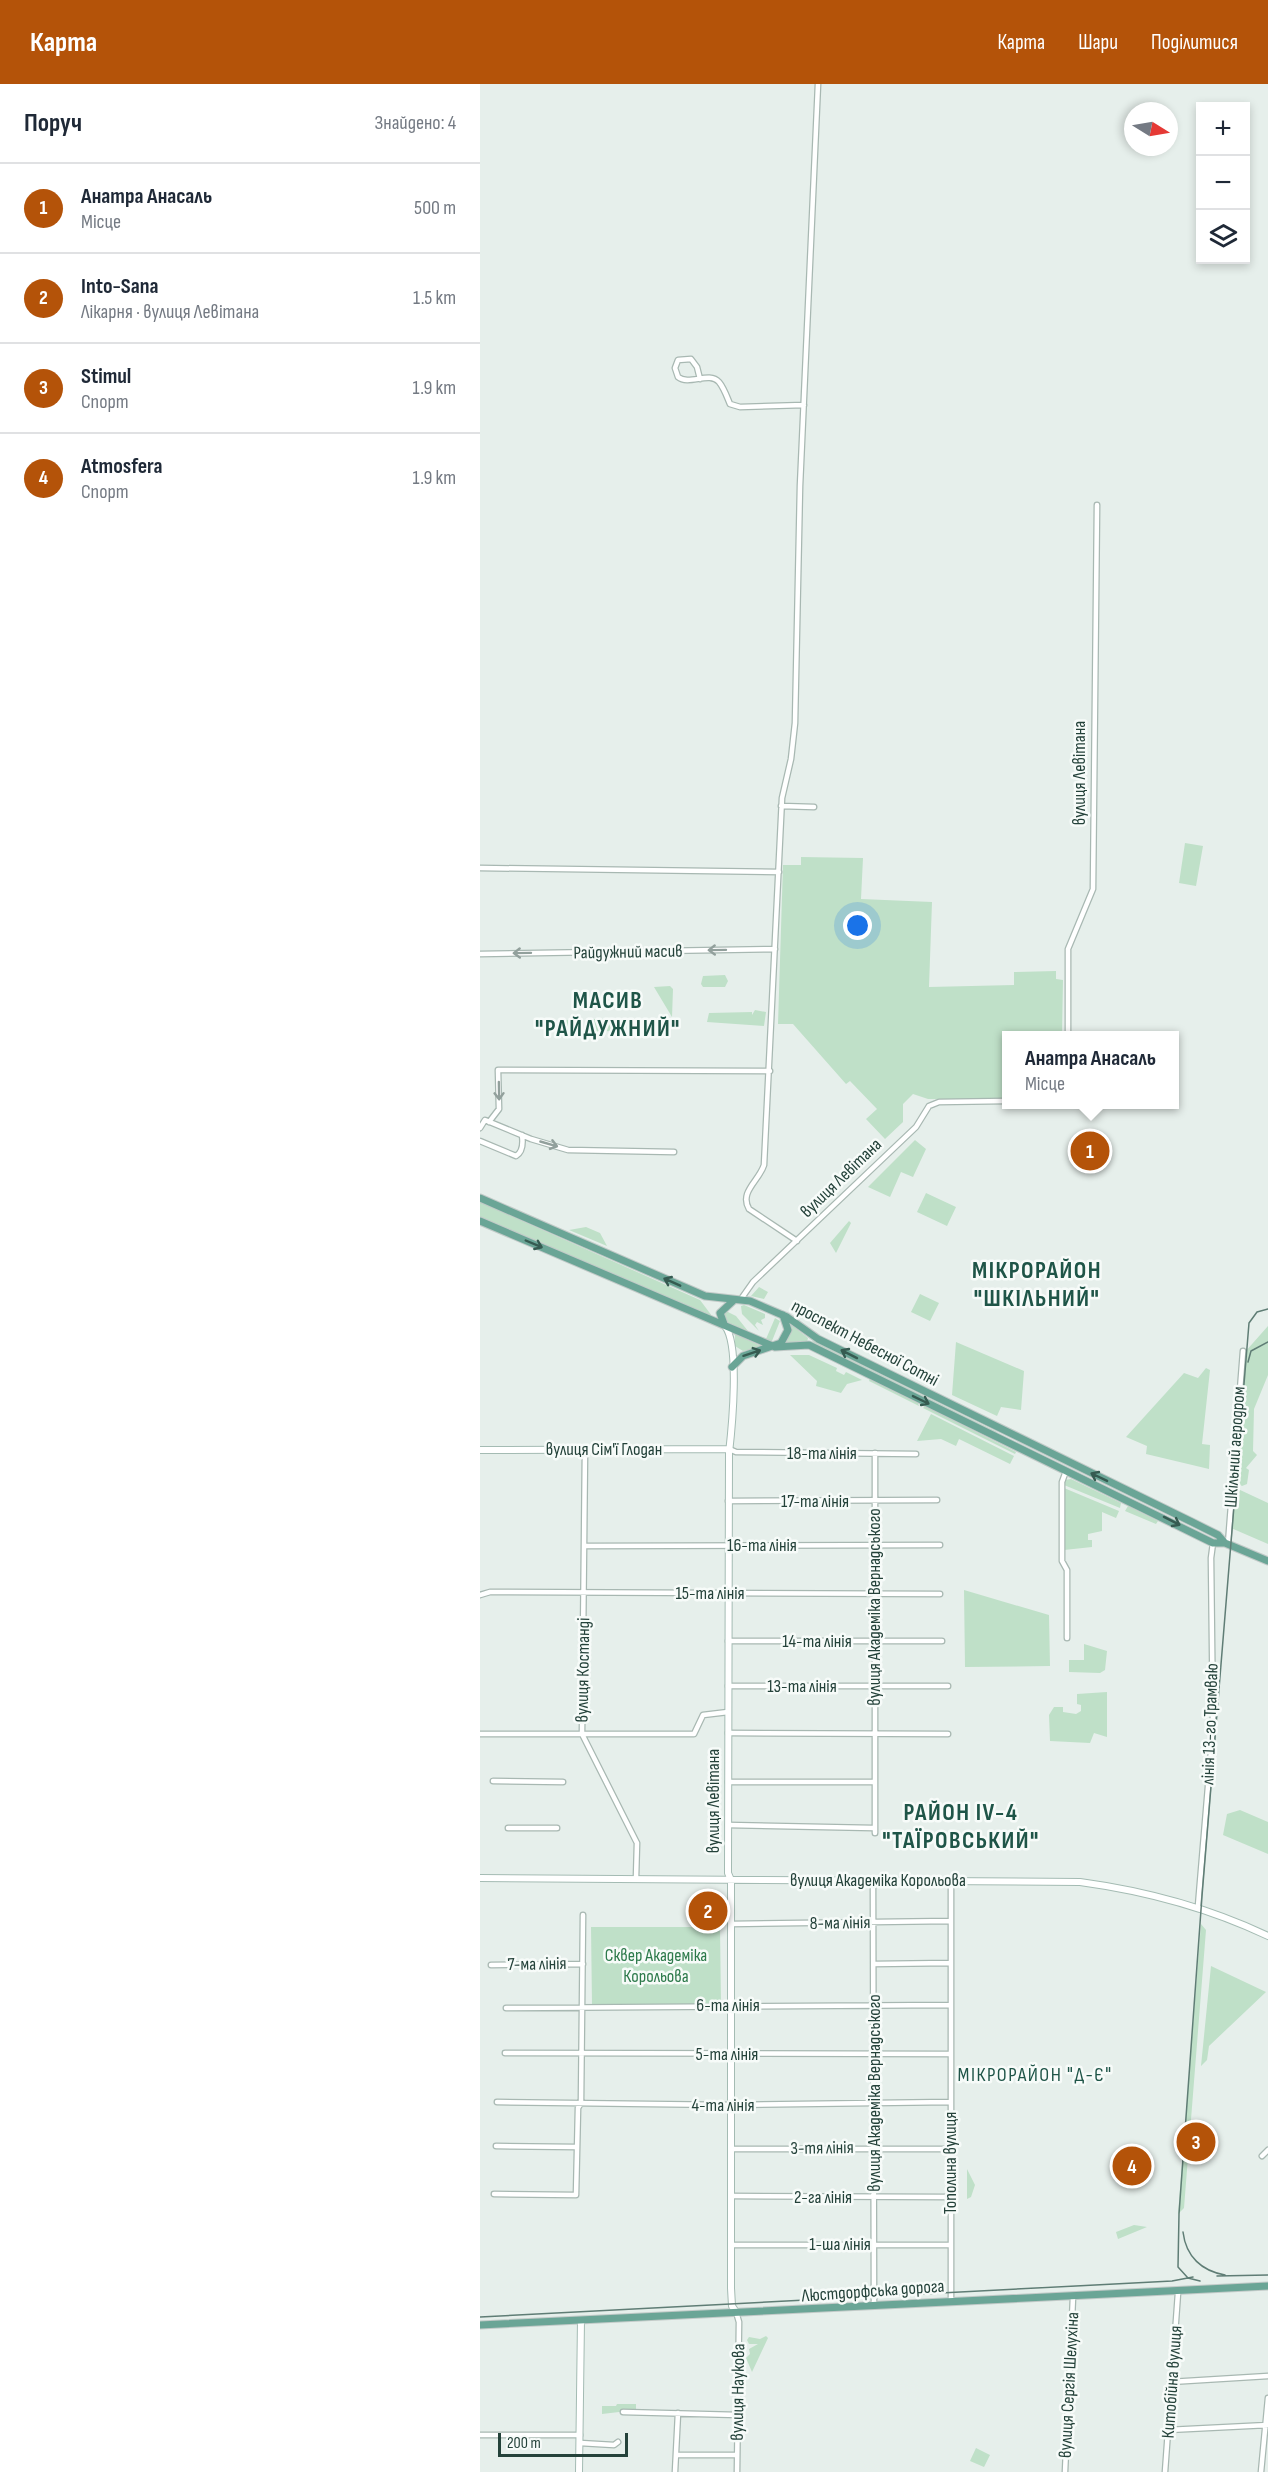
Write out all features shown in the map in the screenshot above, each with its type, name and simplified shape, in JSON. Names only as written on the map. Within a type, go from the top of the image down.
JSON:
[{"type":"main road","name":"проспект Небесної Сотні","points":[[480,1198],[705,1296],[738,1299],[783,1315],[818,1339],[1001,1434],[1066,1471],[1213,1543],[1226,1544],[1268,1561]]},
{"type":"main road","name":"проспект Небесної Сотні","points":[[480,1221],[775,1347],[809,1345],[1192,1522],[1218,1535],[1226,1544]]},
{"type":"main road","name":"вулиця Левітана","points":[[736,2312],[732,2306],[729,2054],[731,1880],[728,1873],[728,1544],[729,1449],[732,1436],[732,1337],[720,1318],[721,1311],[738,1299]]},
{"type":"main road","points":[[732,1366],[750,1353],[775,1347],[786,1337],[787,1324],[783,1315]]},
{"type":"main road","name":"вулиця Сім'ї Глодан","points":[[480,1450],[729,1449]]},
{"type":"main road","name":"вулиця Академіка Корольова","points":[[480,1878],[1080,1882],[1149,1893],[1198,1906],[1268,1936]]},
{"type":"main road","name":"Люстдорфська дорога","points":[[480,2325],[951,2301],[1178,2293],[1268,2286]]},
{"type":"main road","points":[[579,2472],[581,2320]]},
{"type":"street","points":[[797,1241],[749,1209],[745,1201],[747,1192],[764,1165],[781,806],[795,731],[800,486],[818,84]]},
{"type":"street","points":[[700,379],[697,367],[691,359],[678,360],[675,368],[678,377],[686,381],[713,378],[718,381],[730,404],[740,407],[804,405]]},
{"type":"street","name":"вулиця Левітана","points":[[1068,1031],[1068,949],[1093,890],[1097,505]]},
{"type":"street","points":[[781,806],[814,807]]},
{"type":"street","points":[[480,868],[779,872]]},
{"type":"street","name":"Райдужний масив","points":[[480,954],[775,949]]},
{"type":"street","points":[[489,1122],[498,1112],[498,1070],[770,1071]]},
{"type":"street","name":"вулиця Левітана","points":[[738,1299],[916,1126],[932,1104],[1002,1101]]},
{"type":"street","points":[[480,1128],[485,1120],[522,1135],[571,1150],[674,1152]]},
{"type":"street","points":[[480,1141],[516,1156],[523,1142],[522,1135]]},
{"type":"street","name":"Шкільний аеродром","points":[[1226,1544],[1243,1351]]},
{"type":"street","name":"18-та лінія","points":[[729,1449],[736,1452],[916,1454]]},
{"type":"street","name":"вулиця Костанді","points":[[585,1450],[582,1734],[637,1843],[636,1878]]},
{"type":"street","name":"вулиця Академіка Вернадського","points":[[728,1825],[874,1830],[875,1453]]},
{"type":"street","points":[[1066,1471],[1062,1482],[1062,1561],[1067,1570],[1067,1638]]},
{"type":"street","name":"17-та лінія","points":[[729,1501],[937,1500]]},
{"type":"street","name":"лінія 13-го Трамваю","points":[[1198,1906],[1213,1727],[1211,1558],[1213,1543]]},
{"type":"street","name":"16-та лінія","points":[[584,1546],[940,1545]]},
{"type":"street","name":"15-та лінія","points":[[480,1594],[486,1592],[940,1594]]},
{"type":"street","name":"14-та лінія","points":[[728,1641],[942,1641]]},
{"type":"street","name":"13-та лінія","points":[[728,1686],[948,1686]]},
{"type":"street","points":[[480,1734],[694,1734],[703,1715],[728,1712]]},
{"type":"street","points":[[728,1733],[948,1734]]},
{"type":"street","points":[[493,1781],[563,1782]]},
{"type":"street","points":[[728,1782],[873,1782]]},
{"type":"street","points":[[508,1828],[557,1828]]},
{"type":"street","name":"вулиця Академіка Вернадського","points":[[873,1880],[874,2306]]},
{"type":"street","name":"Тополина вулиця","points":[[951,1880],[951,2301]]},
{"type":"street","points":[[494,2194],[576,2195],[578,2108],[581,2103],[583,1915]]},
{"type":"street","name":"8-ма лінія","points":[[731,1924],[950,1921]]},
{"type":"street","points":[[874,1964],[950,1963]]},
{"type":"street","name":"7-ма лінія","points":[[491,1965],[582,1964]]},
{"type":"street","name":"6-та лінія","points":[[506,2008],[950,2005]]},
{"type":"street","name":"5-та лінія","points":[[505,2053],[950,2054]]},
{"type":"street","name":"4-та лінія","points":[[496,2102],[730,2105],[950,2102]]},
{"type":"street","points":[[496,2146],[577,2147]]},
{"type":"street","name":"3-тя лінія","points":[[730,2149],[950,2149]]},
{"type":"street","points":[[1262,2156],[1268,2150]]},
{"type":"street","name":"2-га лінія","points":[[731,2196],[950,2197]]},
{"type":"street","name":"1-ша лінія","points":[[731,2245],[950,2245]]},
{"type":"street","name":"Китобійна вулиця","points":[[1165,2472],[1178,2293]]},
{"type":"street","name":"вулиця Сергія Шелухіна","points":[[1065,2472],[1073,2297]]},
{"type":"street","name":"вулиця Наукова","points":[[736,2312],[739,2322],[737,2472]]},
{"type":"street","points":[[1170,2382],[1268,2376]]},
{"type":"street","points":[[1261,2472],[1268,2398]]},
{"type":"street","points":[[623,2412],[738,2415]]},
{"type":"street","points":[[675,2472],[678,2413]]},
{"type":"street","points":[[1168,2430],[1267,2425]]},
{"type":"street","points":[[480,2435],[580,2435]]},
{"type":"street","points":[[580,2443],[614,2445],[618,2442]]},
{"type":"street","points":[[676,2455],[737,2455]]},
{"type":"green space","points":[[1185,843],[1203,846],[1196,886],[1179,883]]},
{"type":"green space","points":[[801,857],[863,858],[861,899],[932,902],[929,987],[1014,985],[1014,972],[1056,971],[1056,979],[1063,980],[1062,1031],[1002,1031],[1002,1100],[928,1099],[913,1094],[903,1104],[903,1122],[885,1139],[866,1119],[877,1109],[850,1081],[846,1084],[793,1024],[778,1024],[783,865],[801,865]]},
{"type":"green space","points":[[725,975],[728,981],[725,987],[703,987],[701,984],[703,976]]},
{"type":"green space","points":[[670,986],[673,989],[672,1017],[654,987]]},
{"type":"green space","points":[[755,1010],[766,1012],[764,1026],[707,1022],[709,1013],[752,1012],[752,1015]]},
{"type":"green space","points":[[570,1019],[573,1025],[581,1022],[581,1033],[557,1034],[552,1026]]},
{"type":"green space","points":[[587,1019],[610,1019],[611,1031],[587,1032]]},
{"type":"green space","points":[[915,1140],[926,1149],[913,1177],[901,1172],[890,1197],[868,1187]]},
{"type":"green space","points":[[926,1193],[956,1207],[947,1226],[917,1212]]},
{"type":"green space","points":[[480,1202],[700,1300],[712,1316],[480,1217]]},
{"type":"green space","points":[[849,1221],[851,1223],[836,1253],[830,1243]]},
{"type":"green space","points":[[586,1227],[600,1233],[607,1246],[569,1230]]},
{"type":"green space","points":[[759,1287],[768,1292],[764,1299],[751,1296]]},
{"type":"green space","points":[[920,1294],[939,1303],[930,1321],[911,1312]]},
{"type":"green space","points":[[744,1305],[765,1314],[765,1318],[761,1320],[763,1325],[757,1322],[755,1325],[759,1331],[742,1314],[741,1306]]},
{"type":"green space","points":[[726,1311],[736,1316],[748,1331],[726,1322],[722,1314]]},
{"type":"green space","points":[[775,1318],[780,1321],[772,1341],[766,1339]]},
{"type":"green space","points":[[790,1324],[808,1338],[807,1342],[785,1342],[791,1331]]},
{"type":"green space","points":[[1268,1326],[1268,1375],[1254,1409],[1253,1451],[1257,1455],[1246,1468],[1249,1470],[1247,1484],[1242,1486],[1235,1481],[1245,1352]]},
{"type":"green space","points":[[735,1334],[763,1347],[743,1351],[735,1346]]},
{"type":"green space","points":[[812,1342],[997,1432],[997,1433]]},
{"type":"green space","points":[[956,1342],[1024,1371],[1021,1410],[1001,1407],[997,1416],[952,1395]]},
{"type":"green space","points":[[790,1355],[809,1355],[837,1368],[836,1371],[844,1375],[846,1372],[862,1380],[847,1384],[841,1393],[816,1386],[817,1381]]},
{"type":"green space","points":[[1206,1368],[1210,1370],[1202,1444],[1210,1445],[1209,1469],[1146,1454],[1147,1446],[1126,1437],[1184,1373],[1198,1378]]},
{"type":"green space","points":[[870,1379],[918,1403],[919,1406],[869,1381]]},
{"type":"green space","points":[[925,1406],[1016,1452],[1015,1454],[923,1408]]},
{"type":"green space","points":[[931,1414],[1014,1456],[1010,1464],[959,1439],[956,1446],[941,1439],[917,1441]]},
{"type":"green space","points":[[1071,1479],[1121,1503],[1120,1508],[1064,1485],[1065,1480]]},
{"type":"green space","points":[[1064,1488],[1119,1511],[1116,1518],[1102,1512],[1102,1531],[1088,1534],[1088,1540],[1092,1540],[1092,1547],[1064,1550]]},
{"type":"green space","points":[[1238,1489],[1268,1503],[1268,1544],[1231,1528],[1234,1491]]},
{"type":"green space","points":[[1128,1506],[1158,1521],[1156,1524],[1125,1511]]},
{"type":"green space","points":[[964,1590],[1049,1615],[1050,1666],[965,1667]]},
{"type":"green space","points":[[1084,1644],[1107,1651],[1105,1670],[1100,1673],[1069,1672],[1069,1660],[1084,1660]]},
{"type":"green space","points":[[1107,1692],[1107,1737],[1094,1733],[1090,1743],[1050,1741],[1049,1715],[1054,1707],[1063,1707],[1063,1712],[1076,1714],[1081,1711],[1081,1705],[1077,1704],[1077,1694]]},
{"type":"green space","points":[[1240,1810],[1268,1822],[1268,1854],[1223,1835],[1227,1814]]},
{"type":"green space","points":[[1201,1924],[1206,1930],[1184,2208],[1178,2214]]},
{"type":"green space","name":"Сквер Академіка Корольова","points":[[591,1927],[720,1927],[721,2004],[592,2005]]},
{"type":"green space","points":[[1211,1966],[1266,1992],[1209,2046],[1207,2060],[1201,2066]]},
{"type":"green space","points":[[967,2169],[975,2185],[971,2197],[967,2199]]},
{"type":"green space","points":[[1134,2225],[1147,2227],[1118,2239],[1116,2232]]},
{"type":"green space","points":[[766,2336],[768,2338],[752,2372],[746,2358],[750,2354],[749,2349],[758,2344],[749,2344],[747,2340],[749,2337],[760,2339]]},
{"type":"green space","points":[[617,2404],[636,2404],[636,2410],[602,2414],[602,2406],[616,2406]]},
{"type":"green space","points":[[976,2448],[990,2455],[984,2467],[970,2461]]},
{"type":"tram line","points":[[1200,2281],[1188,2278],[1178,2267],[1179,2214],[1202,1896],[1249,1323],[1257,1312],[1268,1309]]},
{"type":"tram line","points":[[1248,1362],[1251,1351],[1268,1342]]},
{"type":"tram line","points":[[1183,2232],[1188,2249],[1196,2261],[1209,2270],[1225,2275]]},
{"type":"tram line","points":[[1217,2276],[1268,2275]]},
{"type":"tram line","points":[[480,2317],[1172,2281],[1193,2277]]},
{"type":"place","name":"Анатра Анасаль","points":[[1090,1151]]},
{"type":"place","name":"Into-Sana","points":[[708,1911]]},
{"type":"place","name":"Stimul","points":[[1196,2142]]},
{"type":"place","name":"Atmosfera","points":[[1132,2166]]},
{"type":"district","name":"МАСИВ \"РАЙДУЖНИЙ\"","points":[[608,1014]]},
{"type":"district","name":"МІКРОРАЙОН \"ШКІЛЬНИЙ\"","points":[[1037,1284]]},
{"type":"district","name":"РАЙОН IV-4 \"ТАЇРОВСЬКИЙ\"","points":[[961,1826]]},
{"type":"district","name":"МІКРОРАЙОН \"Д-Є\"","points":[[1035,2075]]}]
